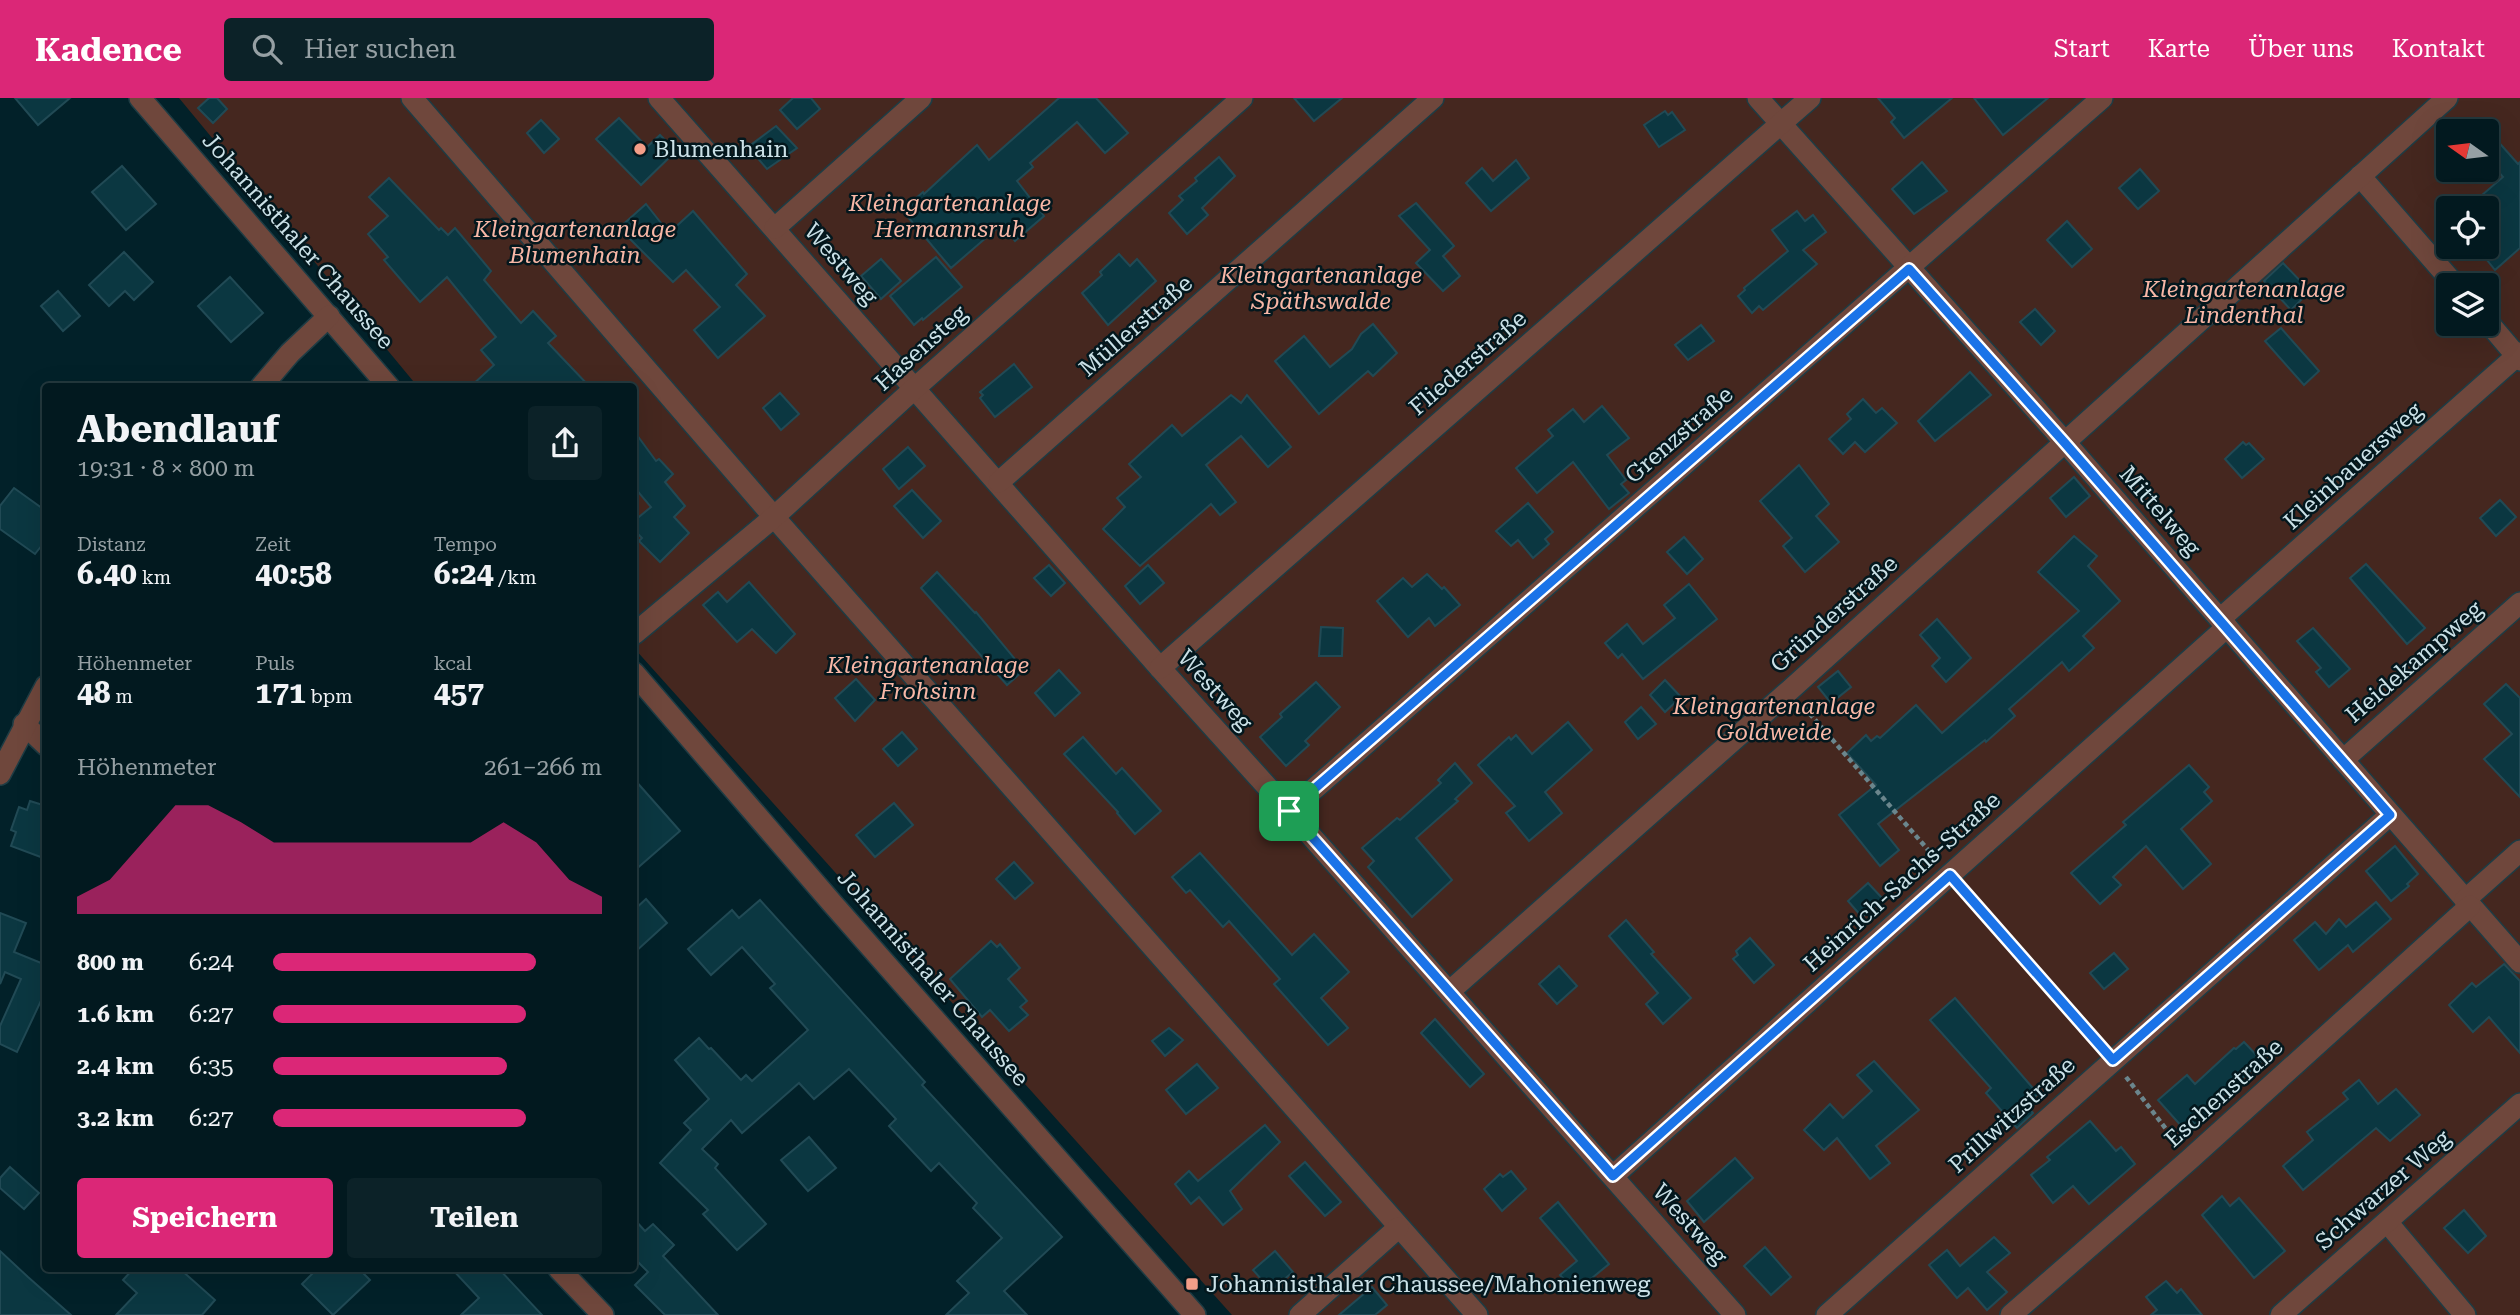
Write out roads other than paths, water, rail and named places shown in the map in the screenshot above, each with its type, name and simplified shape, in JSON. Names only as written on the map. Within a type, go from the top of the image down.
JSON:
[{"type":"street","name":"Johannisthaler Chaussee","points":[[140,98],[386,383]]},
{"type":"street","points":[[412,98],[774,517],[1477,1315]]},
{"type":"street","name":"Westweg","points":[[659,98],[1160,668],[1450,991],[1735,1315]]},
{"type":"street","points":[[775,228],[920,98]]},
{"type":"street","name":"Hasensteg","points":[[637,631],[774,517],[1242,98]]},
{"type":"street","name":"Müllerstraße","points":[[999,482],[1433,98]]},
{"type":"street","name":"Mittelweg","points":[[1758,98],[2224,623],[2520,962]]},
{"type":"street","name":"Fliederstraße","points":[[1160,668],[1810,98]]},
{"type":"street","name":"Grenzstraße","points":[[1289,811],[2102,98]]},
{"type":"street","name":"Gründerstraße","points":[[1450,991],[1790,690],[2447,98]]},
{"type":"street","points":[[2360,176],[2445,273]]},
{"type":"street","points":[[264,383],[290,353],[329,316]]},
{"type":"street","points":[[2499,334],[2519,356]]},
{"type":"street","name":"Kleinbauersweg","points":[[2224,623],[2519,356]]},
{"type":"street","name":"Heidekampweg","points":[[2343,760],[2520,603]]},
{"type":"street","name":"Heinrich-Sachs-Straße","points":[[1613,1176],[1950,875],[2224,623]]},
{"type":"street","name":"Johannisthaler Chaussee","points":[[637,676],[832,903],[1195,1315]]},
{"type":"street","points":[[0,774],[42,694]]},
{"type":"street","points":[[24,724],[42,741]]},
{"type":"street","name":"Prillwitzstraße","points":[[1827,1315],[2390,815]]},
{"type":"street","name":"Eschenstraße","points":[[2011,1315],[2189,1160],[2520,851]]},
{"type":"street","name":"Schwarzer Weg","points":[[2281,1315],[2520,1104]]},
{"type":"street","points":[[2387,1222],[2465,1315]]},
{"type":"street","points":[[1300,1315],[1398,1228]]},
{"type":"street","points":[[562,1272],[603,1315]]},
{"type":"place","name":"Blumenhain","points":[[640,149]]},
{"type":"place","name":"Johannisthaler Chaussee/Mahonienweg","points":[[1192,1284]]},
{"type":"park label","name":"Kleingartenanlage Hermannsruh","points":[[950,216]]},
{"type":"park label","name":"Kleingartenanlage Blumenhain","points":[[575,242]]},
{"type":"park label","name":"Kleingartenanlage Späthswalde","points":[[1321,288]]},
{"type":"park label","name":"Kleingartenanlage Lindenthal","points":[[2244,302]]},
{"type":"park label","name":"Kleingartenanlage Frohsinn","points":[[928,678]]},
{"type":"park label","name":"Kleingartenanlage Goldweide","points":[[1774,719]]}]
